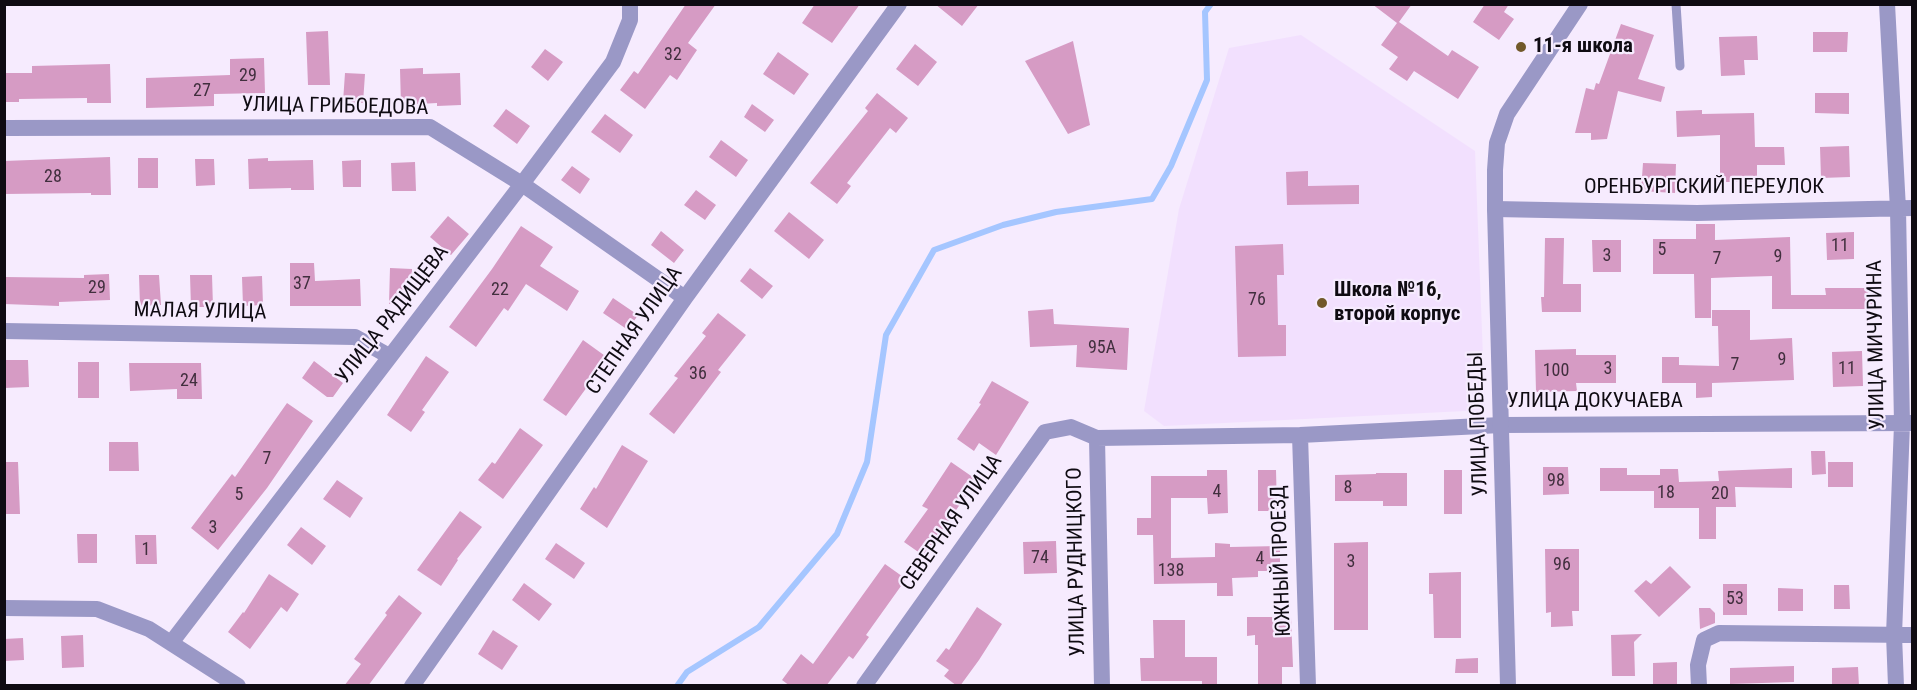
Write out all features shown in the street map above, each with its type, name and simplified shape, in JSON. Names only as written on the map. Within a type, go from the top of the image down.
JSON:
[{"type":"street","name":"УЛИЦА РАДИЩЕВА","points":[[171,643],[613,62],[630,20],[630,4]]},
{"type":"street","name":"СТЕПНАЯ УЛИЦА","points":[[411,686],[685,298],[899,4]]},
{"type":"street","name":"УЛИЦА ПОБЕДЫ","points":[[1508,686],[1494,170],[1497,143],[1507,114],[1580,4]]},
{"type":"street","name":"УЛИЦА МИЧУРИНА","points":[[1887,4],[1905,208],[1907,423],[1894,635],[1896,686]]},
{"type":"street","name":"УЛИЦА ГРИБОЕДОВА","points":[[4,128],[430,127],[522,184],[685,298]]},
{"type":"street","name":"ОРЕНБУРГСКИЙ ПЕРЕУЛОК","points":[[1495,209],[1697,213],[1905,208]]},
{"type":"street","name":"МАЛАЯ УЛИЦА","points":[[4,331],[355,337],[390,356]]},
{"type":"street","name":"УЛИЦА ДОКУЧАЕВА","points":[[1097,438],[1300,435],[1502,425],[1907,423]]},
{"type":"street","name":"СЕВЕРНАЯ УЛИЦА","points":[[864,686],[1045,432],[1071,427],[1097,438]]},
{"type":"street","name":"ЮЖНЫЙ ПРОЕЗД","points":[[1300,435],[1308,686]]},
{"type":"street","name":"УЛИЦА РУДНИЦКОГО","points":[[1097,438],[1102,686]]},
{"type":"street","points":[[4,608],[97,609],[149,629],[238,686]]},
{"type":"street","points":[[1699,686],[1698,665],[1704,640],[1719,633],[1912,635]]},
{"type":"lane","points":[[1676,4],[1680,66]]},
{"type":"shaded area","name":"Школа №16, второй корпус","points":[[1301,35],[1475,151],[1485,410],[1164,426],[1144,411],[1179,209],[1229,48]]},
{"type":"building","points":[[686,4],[716,4],[688,43],[697,50],[677,80],[670,75],[645,109],[620,90],[634,71],[638,74]]},
{"type":"building","points":[[815,4],[860,4],[832,43],[802,23]]},
{"type":"building","points":[[935,4],[979,4],[962,26]]},
{"type":"building","points":[[1372,4],[1412,4],[1399,22],[1448,56],[1452,50],[1479,67],[1458,99],[1414,71],[1407,81],[1389,69],[1398,57],[1381,45],[1397,23]]},
{"type":"building","points":[[1485,4],[1509,4],[1504,12],[1514,19],[1499,40],[1473,22]]},
{"type":"building","points":[[1621,24],[1654,35],[1638,79],[1665,87],[1661,102],[1618,91],[1607,139],[1591,140],[1591,133],[1575,133],[1586,88],[1594,90],[1596,83],[1599,84]]},
{"type":"building","points":[[328,31],[330,85],[308,85],[306,32]]},
{"type":"building","points":[[1813,32],[1848,32],[1847,52],[1813,52]]},
{"type":"building","points":[[1757,36],[1758,60],[1744,60],[1745,75],[1721,76],[1719,37]]},
{"type":"building","points":[[1073,41],[1090,125],[1068,134],[1025,61]]},
{"type":"building","points":[[915,44],[937,62],[918,86],[896,69]]},
{"type":"building","points":[[545,49],[563,62],[548,81],[531,67]]},
{"type":"building","points":[[778,52],[809,74],[794,95],[763,74]]},
{"type":"building","points":[[264,58],[265,93],[214,94],[214,106],[146,108],[146,78],[230,75],[230,59]]},
{"type":"building","points":[[110,64],[111,103],[87,103],[87,98],[19,99],[19,102],[4,102],[4,73],[32,73],[32,66]]},
{"type":"building","points":[[423,68],[423,74],[460,73],[461,105],[437,106],[437,103],[401,105],[400,69]]},
{"type":"building","points":[[345,73],[365,74],[363,103],[343,102]]},
{"type":"building","points":[[877,93],[908,118],[896,133],[890,128],[847,183],[851,186],[837,204],[810,183],[868,111],[865,108]]},
{"type":"building","points":[[1815,93],[1849,93],[1849,114],[1815,113]]},
{"type":"building","points":[[752,104],[774,120],[765,132],[744,117]]},
{"type":"building","points":[[506,109],[530,126],[517,144],[493,126]]},
{"type":"building","points":[[1702,110],[1702,114],[1754,113],[1755,147],[1784,147],[1785,165],[1757,165],[1757,182],[1720,182],[1720,135],[1677,137],[1676,111]]},
{"type":"building","points":[[605,114],[633,135],[620,153],[591,132]]},
{"type":"building","points":[[721,140],[748,160],[736,177],[709,157]]},
{"type":"building","points":[[1849,146],[1850,177],[1821,178],[1820,147]]},
{"type":"building","points":[[110,157],[111,195],[91,195],[91,193],[4,194],[4,161]]},
{"type":"building","points":[[138,158],[158,158],[158,188],[138,188]]},
{"type":"building","points":[[268,158],[268,161],[313,160],[314,190],[249,189],[248,159]]},
{"type":"building","points":[[195,159],[214,159],[215,185],[196,186]]},
{"type":"building","points":[[361,160],[361,187],[343,187],[342,161]]},
{"type":"building","points":[[415,162],[416,191],[392,191],[391,163]]},
{"type":"building","points":[[1643,163],[1676,164],[1675,193],[1641,191]]},
{"type":"building","points":[[572,166],[590,179],[580,194],[561,180]]},
{"type":"building","points":[[1308,171],[1308,186],[1359,185],[1359,204],[1287,205],[1286,172]]},
{"type":"building","points":[[696,190],[716,205],[705,220],[684,205]]},
{"type":"building","points":[[789,212],[824,240],[809,259],[774,231]]},
{"type":"building","points":[[448,216],[469,234],[451,255],[430,237]]},
{"type":"building","points":[[1696,224],[1715,224],[1715,240],[1790,237],[1791,295],[1826,295],[1825,288],[1876,288],[1876,309],[1772,309],[1772,276],[1711,278],[1711,318],[1695,318],[1694,274],[1653,274],[1653,239],[1696,239]]},
{"type":"building","points":[[521,226],[553,247],[540,266],[579,291],[567,311],[526,284],[508,311],[504,308],[476,347],[449,327]]},
{"type":"building","points":[[661,231],[684,250],[674,263],[651,245]]},
{"type":"building","points":[[1854,232],[1854,259],[1827,260],[1826,233]]},
{"type":"building","points":[[1545,238],[1564,238],[1563,284],[1581,284],[1581,312],[1542,312]]},
{"type":"building","points":[[1592,240],[1621,240],[1621,272],[1593,272]]},
{"type":"building","points":[[1283,244],[1284,275],[1277,275],[1278,325],[1286,325],[1286,356],[1238,357],[1235,246]]},
{"type":"building","points":[[290,263],[314,263],[315,281],[360,279],[361,306],[290,306]]},
{"type":"building","points":[[390,268],[412,269],[412,305],[389,304]]},
{"type":"building","points":[[750,268],[773,286],[762,299],[740,281]]},
{"type":"building","points":[[109,274],[110,300],[59,302],[59,306],[4,304],[4,277],[84,278],[84,275]]},
{"type":"building","points":[[139,275],[159,275],[161,305],[140,306]]},
{"type":"building","points":[[190,275],[212,275],[213,307],[191,307]]},
{"type":"building","points":[[262,276],[263,305],[243,306],[242,277]]},
{"type":"building","points":[[613,298],[638,315],[628,330],[603,313]]},
{"type":"building","points":[[1053,309],[1054,324],[1129,328],[1127,370],[1076,367],[1077,345],[1030,347],[1028,311]]},
{"type":"building","points":[[1712,310],[1750,310],[1750,340],[1792,338],[1794,380],[1712,383],[1712,397],[1696,398],[1696,383],[1662,383],[1662,357],[1679,357],[1679,365],[1719,366],[1718,326],[1712,326]]},
{"type":"building","points":[[718,313],[746,335],[718,370],[721,372],[674,434],[649,414],[678,378],[674,376],[706,336],[702,333]]},
{"type":"building","points":[[583,340],[608,358],[566,416],[543,400]]},
{"type":"building","points":[[1576,349],[1576,355],[1616,355],[1616,383],[1576,383],[1577,391],[1536,392],[1535,350]]},
{"type":"building","points":[[1862,351],[1863,386],[1833,387],[1832,352]]},
{"type":"building","points":[[426,356],[449,372],[422,410],[425,412],[411,432],[387,415]]},
{"type":"building","points":[[4,360],[28,360],[29,387],[4,388]]},
{"type":"building","points":[[314,361],[343,383],[333,397],[327,397],[302,378]]},
{"type":"building","points":[[78,362],[99,362],[99,398],[78,398]]},
{"type":"building","points":[[129,363],[201,363],[202,399],[177,399],[177,389],[130,391]]},
{"type":"building","points":[[992,381],[1029,402],[996,455],[979,443],[974,451],[957,439],[981,404],[979,403]]},
{"type":"building","points":[[287,403],[313,421],[267,488],[218,550],[191,528],[232,474],[235,477]]},
{"type":"building","points":[[520,428],[543,445],[503,499],[478,480],[492,462],[495,464]]},
{"type":"building","points":[[109,442],[138,442],[139,471],[109,471]]},
{"type":"building","points":[[622,445],[648,461],[607,528],[580,509],[594,487],[596,489]]},
{"type":"building","points":[[1811,451],[1825,451],[1826,474],[1812,475]]},
{"type":"building","points":[[4,462],[18,462],[20,514],[4,514]]},
{"type":"building","points":[[951,462],[977,480],[924,556],[904,542],[928,509],[922,506]]},
{"type":"building","points":[[1828,462],[1853,462],[1853,487],[1828,487]]},
{"type":"building","points":[[1543,467],[1568,467],[1569,494],[1543,495]]},
{"type":"building","points":[[1600,468],[1627,468],[1627,475],[1660,475],[1660,469],[1678,469],[1679,482],[1719,481],[1718,471],[1792,468],[1792,488],[1735,487],[1736,507],[1716,507],[1716,539],[1699,539],[1699,508],[1654,508],[1654,491],[1600,491]]},
{"type":"building","points":[[1207,470],[1227,470],[1228,513],[1208,514],[1207,498],[1171,498],[1171,558],[1215,557],[1215,543],[1230,544],[1230,547],[1280,546],[1280,571],[1258,571],[1258,577],[1232,578],[1233,596],[1217,596],[1217,583],[1154,584],[1153,535],[1137,535],[1137,518],[1151,518],[1151,476],[1207,476]]},
{"type":"building","points":[[1258,470],[1276,470],[1277,511],[1258,511]]},
{"type":"building","points":[[1444,470],[1462,470],[1462,514],[1444,514]]},
{"type":"building","points":[[1407,473],[1407,506],[1383,506],[1383,501],[1335,501],[1335,475]]},
{"type":"building","points":[[337,480],[363,498],[350,518],[323,499]]},
{"type":"building","points":[[460,511],[482,527],[457,559],[441,586],[417,570]]},
{"type":"building","points":[[301,527],[326,546],[312,565],[287,545]]},
{"type":"building","points":[[77,534],[97,534],[97,563],[78,563]]},
{"type":"building","points":[[135,535],[156,535],[157,564],[136,564]]},
{"type":"building","points":[[1056,541],[1057,573],[1024,574],[1023,542]]},
{"type":"building","points":[[1368,542],[1368,630],[1334,630],[1334,543]]},
{"type":"building","points":[[556,543],[585,563],[574,579],[545,559]]},
{"type":"building","points":[[1545,549],[1579,549],[1579,611],[1572,611],[1573,626],[1551,627],[1551,612],[1546,613]]},
{"type":"building","points":[[885,564],[906,579],[866,635],[869,637],[853,659],[849,656],[826,686],[790,686],[782,680],[801,654],[813,664]]},
{"type":"building","points":[[1670,566],[1691,587],[1659,617],[1634,591],[1646,580],[1651,584]]},
{"type":"building","points":[[1461,572],[1461,638],[1434,638],[1433,594],[1429,594],[1429,573]]},
{"type":"building","points":[[269,574],[299,594],[287,612],[281,607],[250,649],[228,632],[244,613]]},
{"type":"building","points":[[524,583],[552,604],[539,621],[512,600]]},
{"type":"building","points":[[1723,584],[1747,584],[1747,615],[1723,615]]},
{"type":"building","points":[[1834,585],[1849,585],[1850,609],[1834,609]]},
{"type":"building","points":[[1778,588],[1803,589],[1803,611],[1778,611]]},
{"type":"building","points":[[399,595],[422,613],[368,686],[344,686],[361,664],[354,659]]},
{"type":"building","points":[[977,607],[1002,624],[979,660],[960,686],[957,686],[944,676],[949,670],[936,661],[946,648],[949,650]]},
{"type":"building","points":[[1699,608],[1710,608],[1715,613],[1715,623],[1700,629]]},
{"type":"building","points":[[1247,617],[1291,617],[1293,667],[1282,667],[1282,686],[1258,686],[1258,645],[1255,645],[1255,635],[1247,636]]},
{"type":"building","points":[[1153,620],[1185,620],[1185,657],[1217,657],[1217,686],[1202,686],[1202,681],[1141,681],[1140,658],[1154,658]]},
{"type":"building","points":[[493,630],[518,646],[502,670],[478,654]]},
{"type":"building","points":[[1642,634],[1634,642],[1635,676],[1612,676],[1611,635]]},
{"type":"building","points":[[83,635],[84,667],[62,668],[61,636]]},
{"type":"building","points":[[23,638],[24,660],[4,661],[4,639]]},
{"type":"building","points":[[1478,658],[1478,673],[1455,673],[1456,659]]},
{"type":"building","points":[[1677,662],[1677,686],[1653,686],[1653,663]]},
{"type":"building","points":[[1794,666],[1794,682],[1730,684],[1730,668]]},
{"type":"building","points":[[1858,667],[1859,686],[1832,686],[1832,668]]},
{"type":"waterway","points":[[677,686],[687,672],[759,627],[837,534],[867,462],[886,335],[934,250],[1003,225],[1056,212],[1152,199],[1171,166],[1207,80],[1205,12],[1211,4]]},
{"type":"place","name":"11-я школа","points":[[1521,47]]},
{"type":"place","name":"Школа №16, второй корпус","points":[[1322,303]]}]
